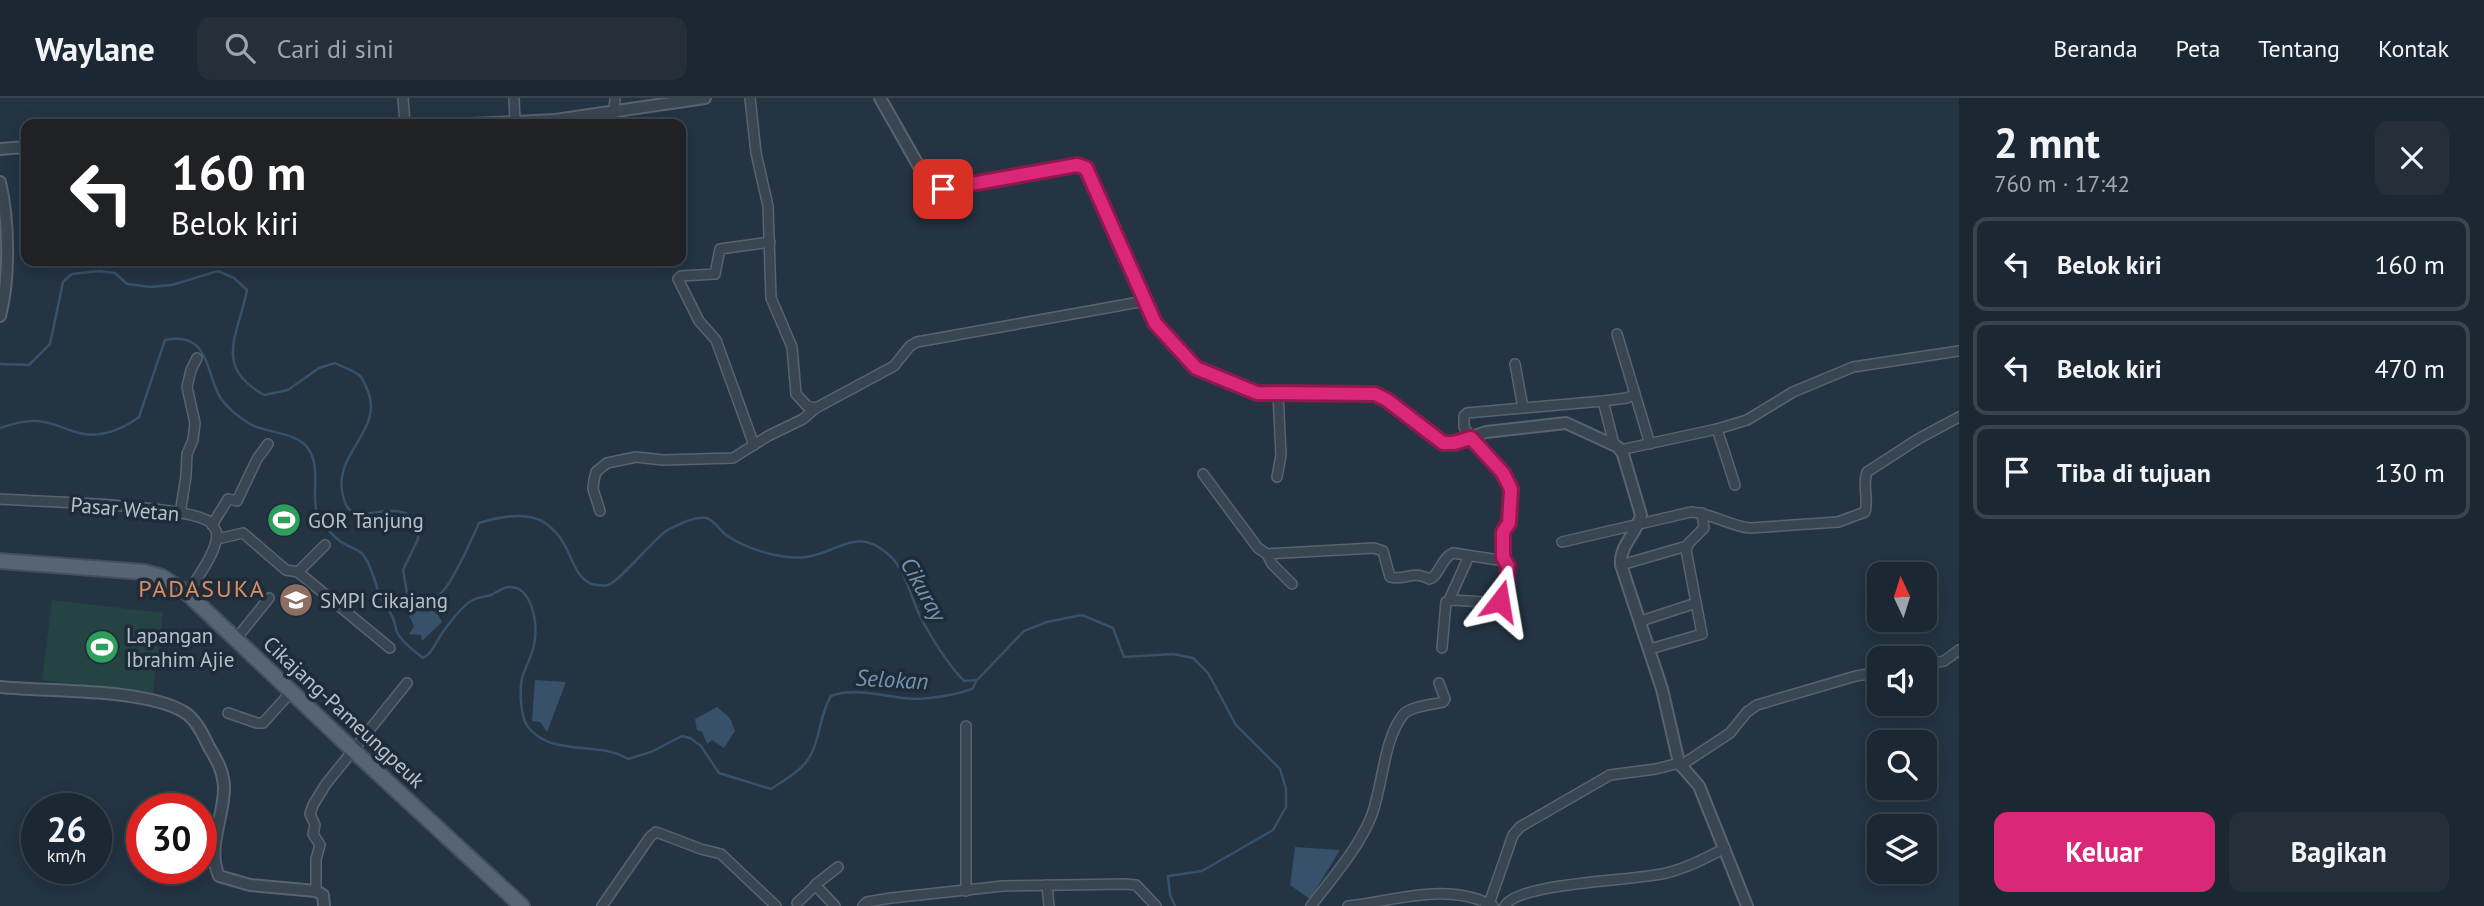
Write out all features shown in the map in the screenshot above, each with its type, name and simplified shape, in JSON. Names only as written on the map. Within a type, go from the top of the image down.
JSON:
[{"type":"main road","name":"Cikajang-Pameungpeuk","points":[[0,561],[144,572],[162,577],[187,593],[522,906]]},
{"type":"street","points":[[403,98],[405,119]]},
{"type":"street","points":[[514,98],[515,119]]},
{"type":"street","points":[[614,113],[615,98]]},
{"type":"street","points":[[563,119],[705,98]]},
{"type":"street","points":[[750,98],[756,153],[768,206],[771,298],[792,348],[796,394],[807,406],[816,408]]},
{"type":"street","points":[[880,98],[929,184],[937,189],[1077,165],[1086,168],[1161,332],[1196,368],[1252,392],[1375,394],[1387,400],[1443,443],[1454,443],[1486,432],[1566,423],[1617,447],[1650,444],[1748,420],[1793,392],[1835,373],[1959,351]]},
{"type":"street","points":[[0,149],[21,148]]},
{"type":"street","points":[[0,182],[7,220],[6,277],[0,316]]},
{"type":"street","points":[[754,445],[716,340],[699,321],[678,279],[681,276],[715,274],[720,249],[770,242]]},
{"type":"street","points":[[600,511],[593,489],[594,480],[596,472],[607,463],[636,457],[726,460],[736,457],[803,419],[816,408],[897,364],[917,341],[1145,301]]},
{"type":"street","points":[[1617,334],[1650,444]]},
{"type":"street","points":[[180,514],[187,454],[193,440],[195,423],[187,387],[197,358]]},
{"type":"street","points":[[1516,365],[1523,408]]},
{"type":"street","points":[[1277,477],[1281,455],[1278,393]]},
{"type":"street","points":[[1449,600],[1499,603],[1500,592],[1506,588],[1508,566],[1505,561],[1503,532],[1509,523],[1511,489],[1503,473],[1471,438],[1464,427],[1464,416],[1467,413],[1627,398],[1634,394]]},
{"type":"street","points":[[1603,401],[1640,508],[1639,523],[1623,549],[1621,565],[1662,689],[1679,765],[1699,786],[1748,906]]},
{"type":"street","points":[[1562,542],[1686,512],[1702,513],[1750,528],[1851,519],[1865,512],[1867,508],[1864,488],[1867,472],[1918,439],[1959,417]]},
{"type":"street","points":[[1717,429],[1735,485]]},
{"type":"street","points":[[187,593],[203,569],[217,540],[212,524],[228,499],[237,500],[257,459],[268,444]]},
{"type":"street","points":[[1203,474],[1258,548],[1267,554],[1272,564],[1292,584]]},
{"type":"street","name":"Pasar Wetan","points":[[0,499],[121,506],[197,517],[212,524]]},
{"type":"street","points":[[1621,565],[1687,546],[1704,528],[1702,513]]},
{"type":"street","points":[[217,540],[243,533],[286,570],[298,572],[390,648]]},
{"type":"street","points":[[298,572],[325,545]]},
{"type":"street","points":[[1650,649],[1700,636],[1702,632],[1687,546]]},
{"type":"street","points":[[1267,554],[1374,548],[1382,551],[1390,577],[1417,574],[1429,579],[1435,577],[1446,556],[1453,553],[1505,561]]},
{"type":"street","points":[[1442,648],[1446,602],[1469,556]]},
{"type":"street","points":[[236,639],[269,598]]},
{"type":"street","points":[[1641,621],[1696,603]]},
{"type":"street","points":[[1937,662],[1944,661],[1959,650]]},
{"type":"street","points":[[1348,906],[1389,903],[1416,894],[1491,905],[1513,835],[1520,827],[1610,775],[1679,765],[1730,733],[1747,712],[1757,705],[1867,675]]},
{"type":"street","points":[[316,891],[316,859],[320,845],[313,834],[315,825],[310,814],[313,805],[326,784],[407,683]]},
{"type":"street","points":[[1311,906],[1368,823],[1392,736],[1401,717],[1406,712],[1443,702],[1445,699],[1439,684]]},
{"type":"street","points":[[0,687],[138,697],[184,712],[202,733],[220,766],[223,779],[224,792],[216,845],[216,870],[219,876],[250,885],[316,891],[323,895],[324,906]]},
{"type":"street","points":[[229,713],[263,723],[291,692]]},
{"type":"street","points":[[966,726],[967,891]]},
{"type":"street","points":[[602,906],[650,836],[656,832],[721,854],[776,906]]},
{"type":"street","points":[[1505,906],[1510,899],[1534,891],[1662,874],[1685,868],[1725,848]]},
{"type":"street","points":[[797,903],[818,880],[838,867]]},
{"type":"street","points":[[1047,885],[1049,906]]},
{"type":"street","points":[[863,906],[867,902],[891,898],[1003,886],[1047,885],[1136,885],[1156,906]]},
{"type":"street","points":[[815,886],[835,906]]},
{"type":"green space","name":"Lapangan Ibrahim Ajie","points":[[52,600],[163,613],[153,693],[42,680]]},
{"type":"water","points":[[423,608],[436,611],[442,622],[422,641],[421,635],[409,634],[414,626],[406,609]]},
{"type":"water","points":[[535,680],[566,682],[547,732],[540,722],[532,721]]},
{"type":"water","points":[[717,707],[730,718],[735,731],[724,748],[712,740],[707,744],[702,732],[697,730],[695,719]]},
{"type":"water","points":[[1295,847],[1340,850],[1310,899],[1290,885]]},
{"type":"waterway","name":"Cikuray","points":[[0,364],[29,365],[50,344],[63,282],[72,274],[99,271],[115,273],[127,284],[150,287],[172,285],[218,271],[234,278],[247,290],[233,348],[238,373],[248,384],[264,395],[288,390],[319,368],[335,363],[357,373],[363,380],[371,404],[370,417],[344,467],[341,481],[343,496],[349,509],[356,513],[396,511],[413,517],[418,529],[418,539],[403,570],[407,593],[414,596],[434,598],[443,591],[455,573],[479,523],[509,516],[534,518],[544,522],[562,541],[581,576],[592,584],[608,585],[666,531],[691,520],[706,518],[734,540],[775,555],[818,555],[857,541],[877,546],[900,568],[929,633],[964,681],[977,680],[1024,631],[1047,622],[1082,615],[1113,628],[1124,657],[1173,654],[1193,658],[1208,673],[1236,725],[1280,769],[1286,789],[1286,807],[1273,830],[1202,871],[1168,876],[1170,895],[1175,906]]},
{"type":"waterway","name":"Selokan","points":[[0,428],[32,421],[87,435],[118,429],[139,417],[165,340],[181,339],[192,343],[206,360],[219,396],[230,409],[253,425],[299,440],[309,450],[313,457],[318,516],[337,539],[364,555],[397,632],[423,658],[431,652],[454,618],[471,601],[508,587],[524,593],[532,607],[535,632],[533,648],[522,680],[523,716],[528,727],[538,736],[563,746],[603,750],[628,759],[651,752],[682,736],[701,746],[719,773],[771,789],[796,772],[809,758],[831,696],[851,692],[925,699],[972,689],[976,682]]},
{"type":"place","name":"GOR Tanjung","points":[[284,520]]},
{"type":"place","name":"SMPI Cikajang","points":[[296,600]]},
{"type":"place","name":"Lapangan Ibrahim Ajie","points":[[102,647]]},
{"type":"district","name":"PADASUKA","points":[[202,588]]},
{"type":"route","points":[[943,189],[1082,166],[1090,172],[1155,323],[1196,368],[1257,393],[1375,394],[1382,396],[1443,443],[1471,438],[1503,473],[1511,489],[1509,523],[1503,532],[1503,557],[1508,566],[1506,588],[1500,592],[1500,601]]}]
